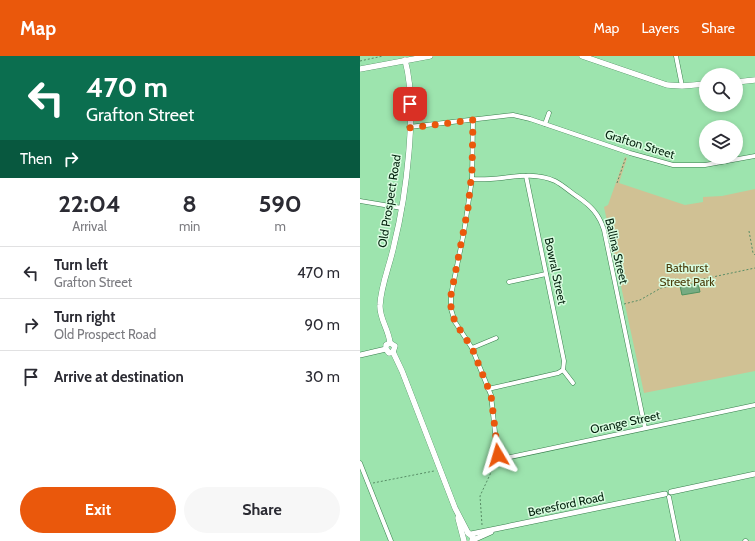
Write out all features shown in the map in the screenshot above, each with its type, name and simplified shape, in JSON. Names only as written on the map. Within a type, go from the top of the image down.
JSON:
[{"type":"main road","points":[[360,69],[404,58],[430,56]]},
{"type":"main road","points":[[582,56],[662,83],[682,86],[699,85]]},
{"type":"main road","name":"Old Prospect Road","points":[[390,343],[381,316],[380,304],[402,208],[409,128],[410,88],[404,58]]},
{"type":"main road","points":[[743,81],[755,80]]},
{"type":"main road","points":[[393,352],[389,353],[386,350],[386,346],[390,343],[395,346],[393,352],[402,371],[455,508],[469,538]]},
{"type":"street","points":[[676,56],[682,86]]},
{"type":"street","points":[[545,124],[549,113]]},
{"type":"street","name":"Grafton Street","points":[[409,128],[513,115],[673,166],[705,165],[755,156]]},
{"type":"street","name":"Orange Street","points":[[473,120],[472,179],[464,232],[451,295],[451,309],[455,322],[472,348],[492,399],[499,459],[755,405]]},
{"type":"street","name":"Ballina Street","points":[[472,179],[526,176],[543,177],[558,183],[590,205],[597,212],[604,230],[645,428]]},
{"type":"street","name":"Bowral Street","points":[[526,176],[564,361],[563,370]]},
{"type":"street","points":[[360,201],[402,208]]},
{"type":"street","points":[[509,282],[546,274]]},
{"type":"street","points":[[472,348],[496,338]]},
{"type":"street","points":[[360,355],[386,350]]},
{"type":"street","points":[[488,388],[558,373],[563,370],[573,383]]},
{"type":"street","points":[[360,463],[391,541]]},
{"type":"street","name":"Beresford Road","points":[[469,538],[492,531],[668,495],[755,474]]},
{"type":"street","points":[[668,495],[678,541]]},
{"type":"path","points":[[360,61],[383,56]]},
{"type":"path","points":[[617,183],[626,156]]},
{"type":"path","points":[[749,231],[753,253],[755,255]]},
{"type":"path","points":[[620,304],[640,300],[661,288],[755,268]]},
{"type":"path","points":[[482,525],[480,496],[494,466]]},
{"type":"path","points":[[373,483],[435,471]]},
{"type":"green space","name":"Bathurst Street Park","points":[[625,157],[627,158],[619,183],[685,205],[703,202],[703,197],[722,196],[755,189],[755,371],[644,393],[604,207],[608,205]]},
{"type":"building","points":[[698,283],[700,292],[682,295],[680,286]]},
{"type":"route","points":[[410,104],[409,128],[473,120],[472,179],[459,258],[452,286],[451,309],[455,322],[472,348],[491,395],[498,455]]}]
